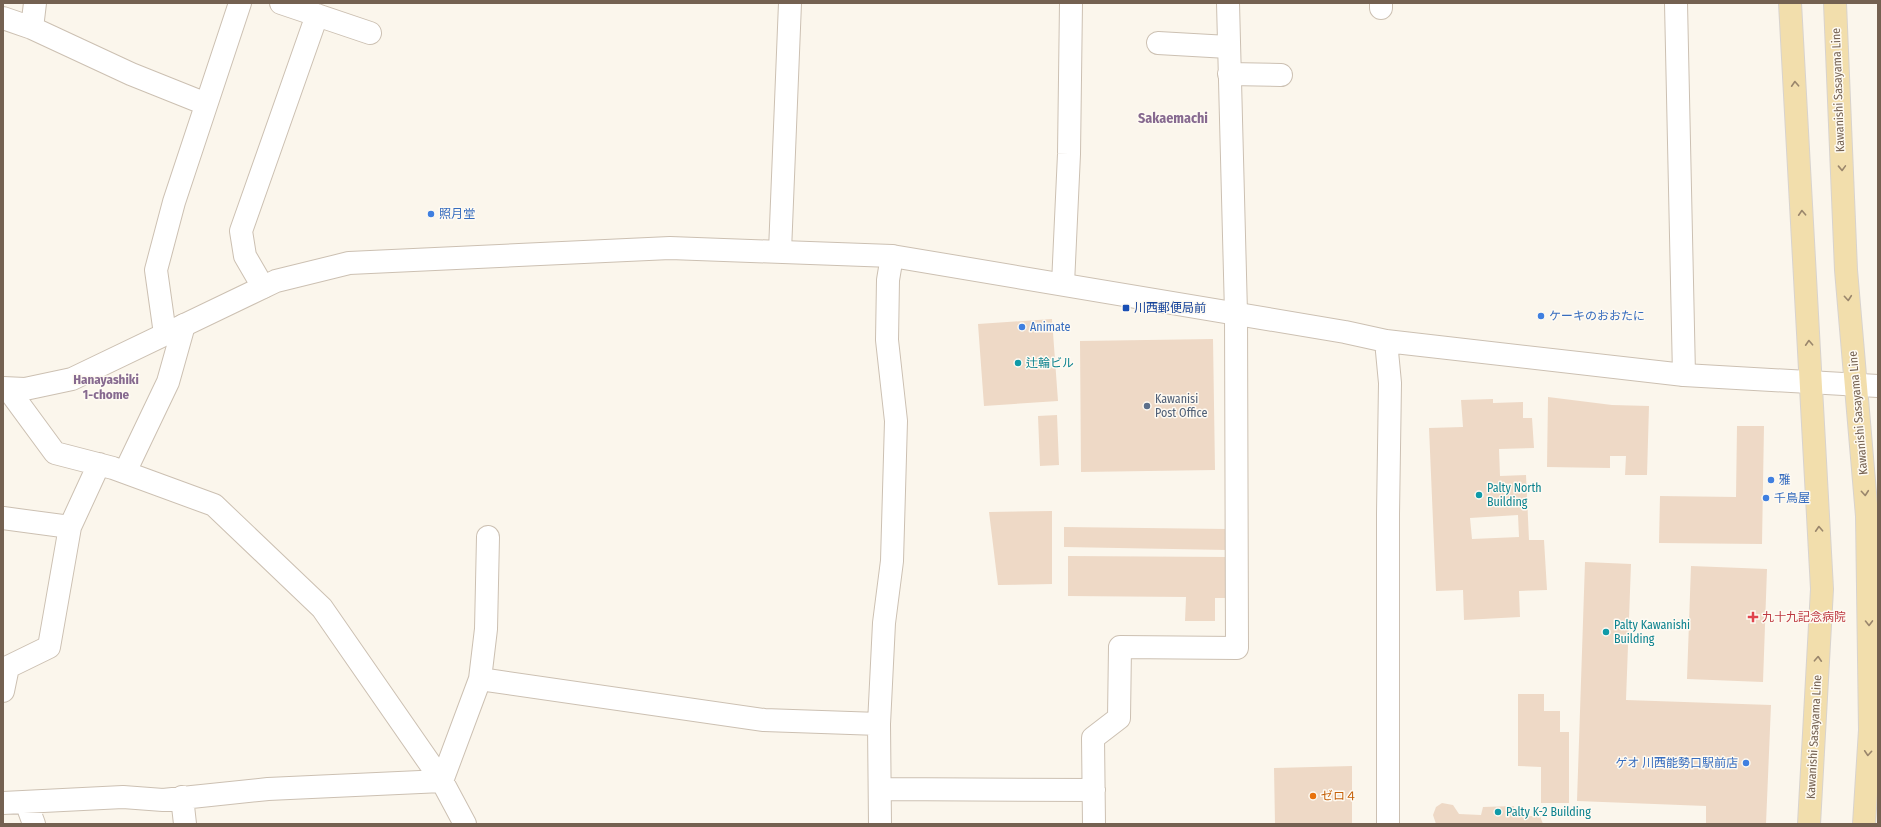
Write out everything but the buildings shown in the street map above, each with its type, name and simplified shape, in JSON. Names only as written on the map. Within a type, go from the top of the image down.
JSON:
[{"type":"main road","name":"Kawanishi Sasayama Line","points":[[1790,3],[1822,589],[1809,824]]},
{"type":"main road","name":"Kawanishi Sasayama Line","points":[[1835,3],[1846,270],[1867,516],[1873,657],[1870,730],[1873,777],[1864,824]]},
{"type":"street","points":[[32,28],[35,3]]},
{"type":"street","points":[[125,472],[168,382],[174,329],[156,270],[174,202],[240,3]]},
{"type":"street","points":[[282,3],[370,33]]},
{"type":"street","points":[[780,251],[790,3]]},
{"type":"street","points":[[1063,284],[1069,154],[1071,3]]},
{"type":"street","points":[[1094,824],[1093,738],[1119,718],[1120,647],[1237,648],[1236,313],[1228,3]]},
{"type":"street","points":[[1676,3],[1684,375]]},
{"type":"street","points":[[263,287],[245,256],[241,232],[317,15]]},
{"type":"street","points":[[3,18],[32,28],[131,74],[206,104]]},
{"type":"street","points":[[1158,43],[1228,46]]},
{"type":"street","points":[[1229,74],[1281,75]]},
{"type":"street","points":[[6,389],[25,389],[72,379],[276,281],[349,263],[670,248],[892,256],[1236,313],[1386,341],[1684,375],[1878,386]]},
{"type":"street","points":[[880,824],[879,724],[884,624],[892,561],[896,421],[887,340],[888,280],[892,256]]},
{"type":"street","points":[[1386,341],[1390,383],[1388,514],[1388,824]]},
{"type":"street","points":[[6,389],[55,453],[125,472],[214,505],[322,608],[442,781],[465,824]]},
{"type":"street","points":[[3,691],[8,667],[49,647],[70,527],[99,464]]},
{"type":"street","points":[[3,518],[70,527]]},
{"type":"street","points":[[442,781],[480,679],[486,629],[488,537]]},
{"type":"street","points":[[480,679],[764,720],[879,724]]},
{"type":"street","points":[[3,804],[116,797],[163,800],[268,788],[442,781]]},
{"type":"street","points":[[880,789],[1094,790]]},
{"type":"street","points":[[182,797],[185,824]]},
{"type":"street","points":[[26,802],[34,824]]},
{"type":"place","name":"照月堂","points":[[431,214]]},
{"type":"place","name":"川西郵便局前","points":[[1126,308]]},
{"type":"place","name":"ケーキのおおたに","points":[[1541,316]]},
{"type":"place","name":"Animate","points":[[1022,327]]},
{"type":"place","name":"辻輪ビル","points":[[1018,363]]},
{"type":"place","name":"Kawanisi Post Office","points":[[1147,406]]},
{"type":"place","name":"雅","points":[[1771,480]]},
{"type":"place","name":"Palty North Building","points":[[1479,495]]},
{"type":"place","name":"千鳥屋","points":[[1766,498]]},
{"type":"place","name":"九十九記念病院","points":[[1753,617]]},
{"type":"place","name":"Palty Kawanishi Building","points":[[1606,632]]},
{"type":"place","name":"ゲオ 川西能勢口駅前店","points":[[1746,763]]},
{"type":"place","name":"ゼロ４","points":[[1313,796]]},
{"type":"place","name":"Palty K-2 Building","points":[[1498,812]]},
{"type":"district","name":"Sakaemachi","points":[[1173,118]]},
{"type":"district","name":"Hanayashiki 1-chome","points":[[106,386]]}]
